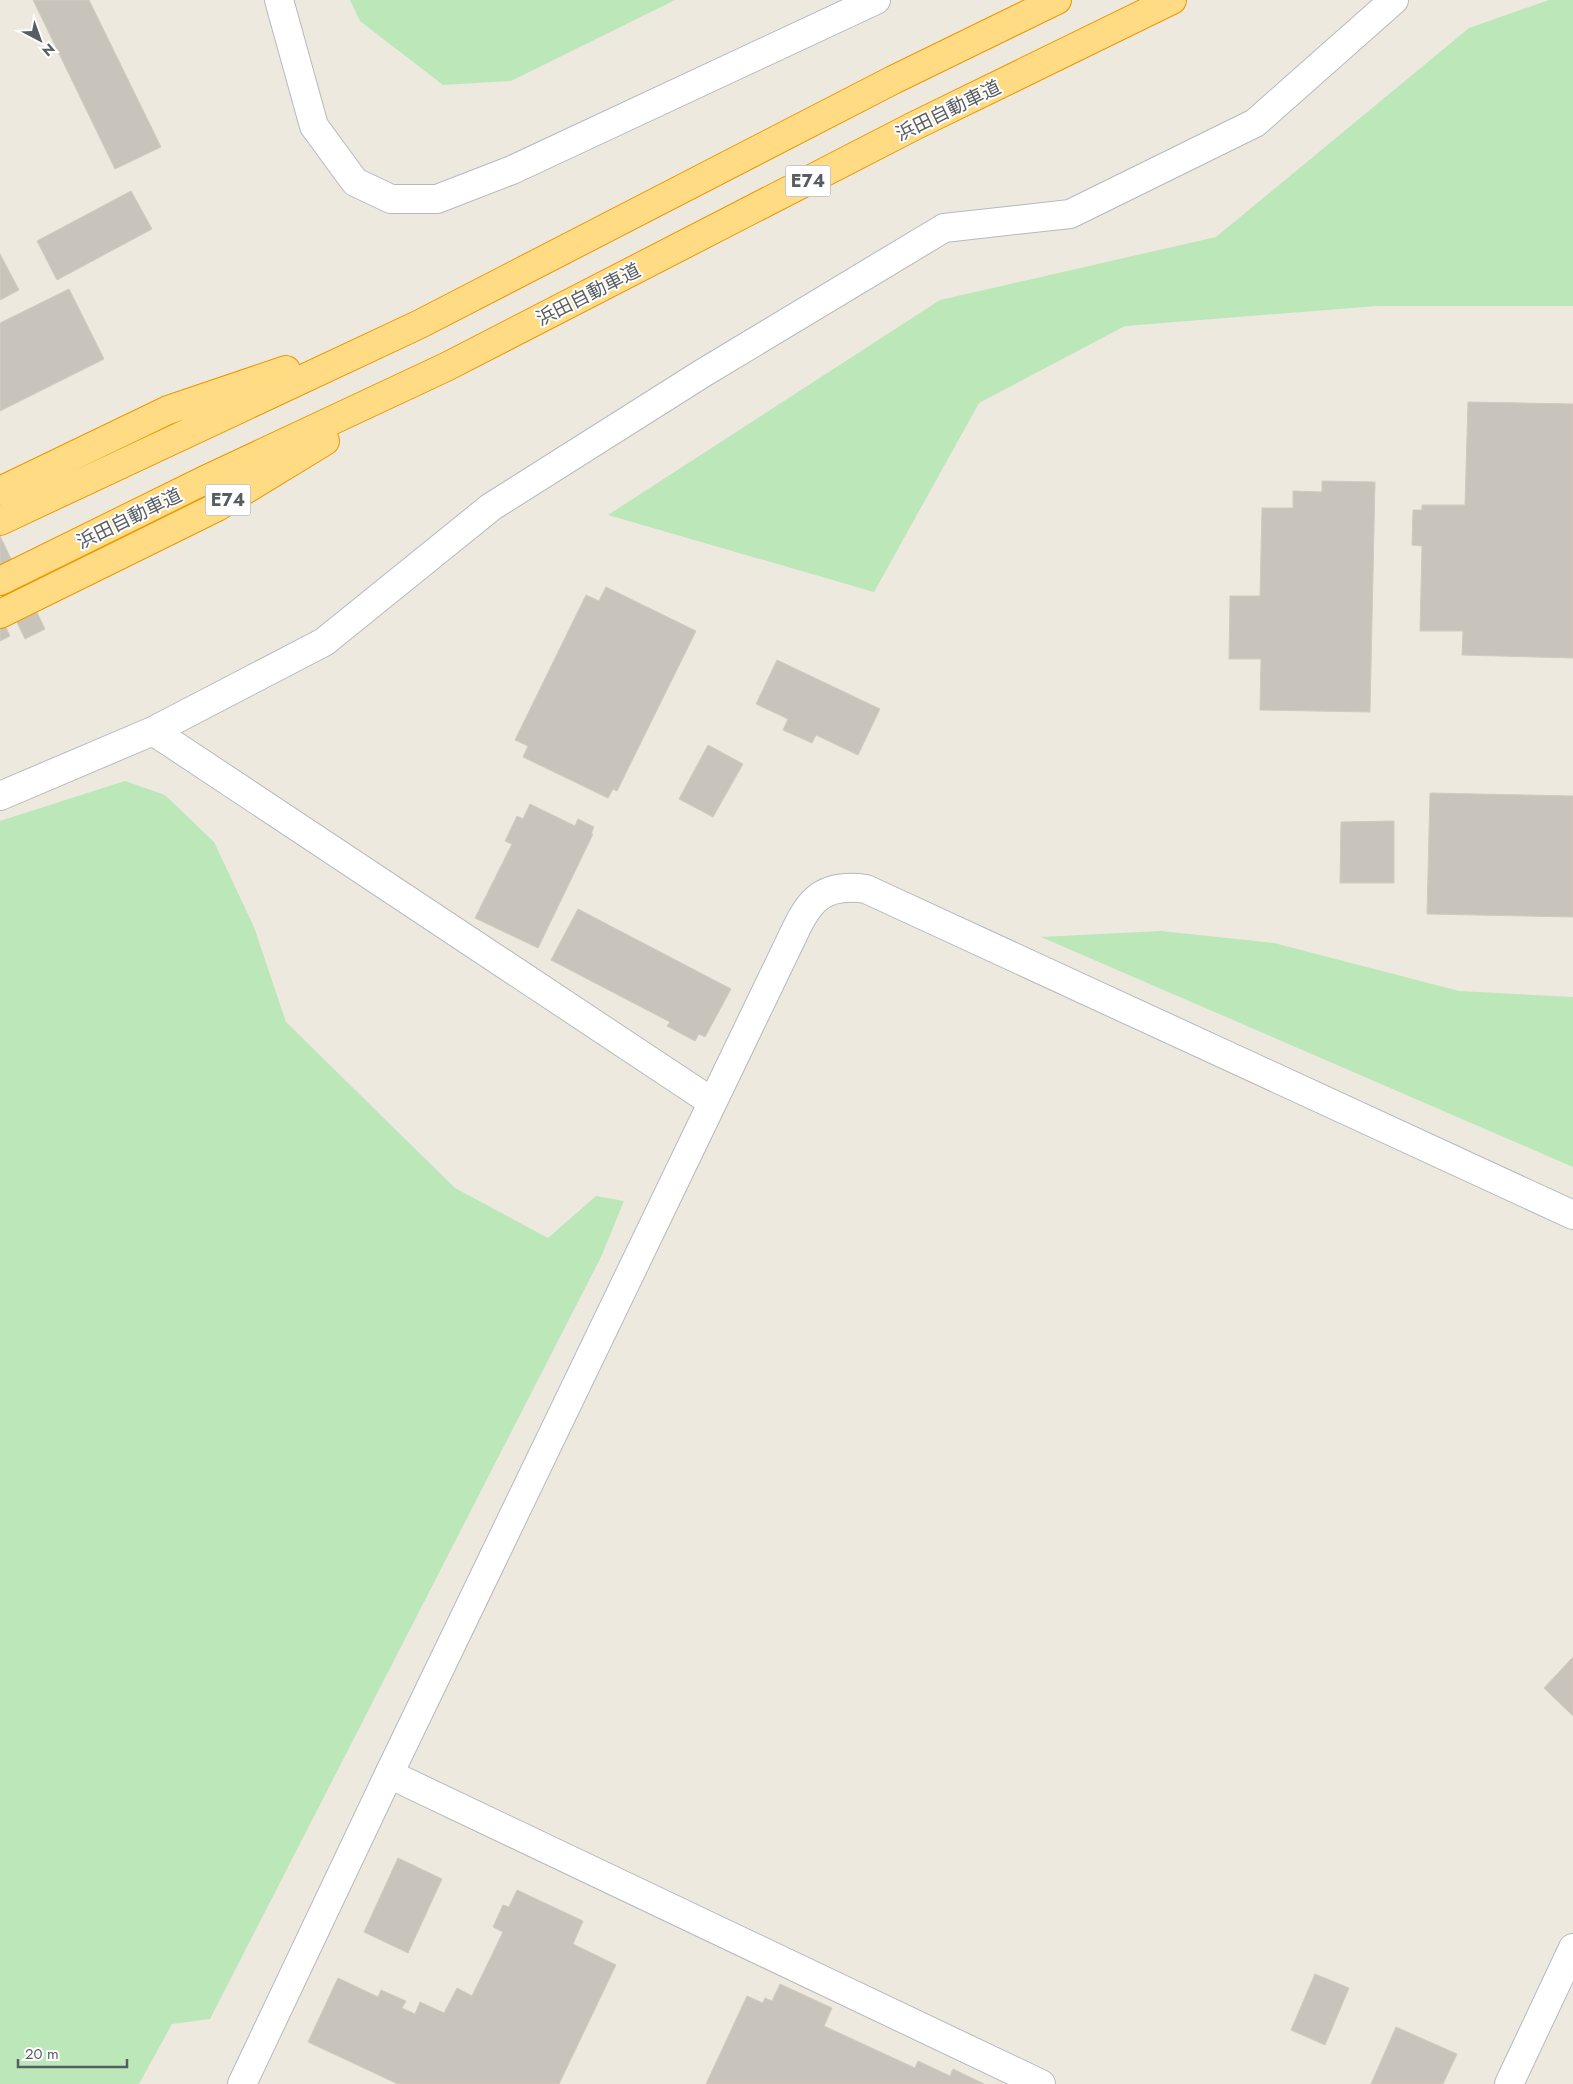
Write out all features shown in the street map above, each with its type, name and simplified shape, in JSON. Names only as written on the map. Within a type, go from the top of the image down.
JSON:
[{"type":"highway","name":"E74","points":[[0,521],[420,324],[893,80],[1057,0]]},
{"type":"highway","name":"浜田自動車道","points":[[0,582],[205,480],[446,367],[914,126],[1172,0]]},
{"type":"highway","name":"E74","points":[[0,491],[168,410],[420,324]]},
{"type":"highway","name":"E74","points":[[0,614],[217,507],[446,367]]},
{"type":"street","points":[[279,0],[314,126],[355,182],[391,199],[437,199],[512,170],[876,0]]},
{"type":"street","points":[[0,796],[153,731],[324,642],[491,506],[703,373],[944,228],[1070,214],[1254,123],[1394,0]]},
{"type":"street","points":[[153,731],[712,1102]]},
{"type":"street","points":[[242,2084],[712,1102],[802,919],[822,893],[851,887],[866,889],[1573,1215]]},
{"type":"street","points":[[389,1774],[1041,2084]]},
{"type":"street","points":[[1509,2084],[1573,1948]]},
{"type":"green space","points":[[350,0],[675,0],[511,81],[443,85],[360,21]]},
{"type":"green space","points":[[1549,0],[1573,0],[1573,306],[1377,306],[1125,326],[979,403],[874,592],[608,515],[940,300],[1216,237],[1469,28]]},
{"type":"green space","points":[[125,781],[165,795],[214,842],[254,927],[286,1022],[455,1188],[548,1238],[596,1196],[624,1201],[601,1257],[210,2019],[172,2024],[139,2084],[0,2084],[0,821]]},
{"type":"green space","points":[[1161,931],[1274,943],[1459,991],[1573,997],[1573,1167],[1041,937]]},
{"type":"building","points":[[33,0],[89,0],[161,147],[115,169]]},
{"type":"building","points":[[131,191],[152,229],[57,280],[37,241]]},
{"type":"building","points":[[0,254],[19,290],[0,300]]},
{"type":"building","points":[[69,289],[104,359],[0,411],[0,323]]},
{"type":"building","points":[[1468,402],[1573,404],[1573,658],[1462,655],[1463,631],[1420,631],[1422,546],[1412,545],[1413,510],[1422,510],[1422,505],[1465,505]]},
{"type":"building","points":[[1322,481],[1375,482],[1370,712],[1260,710],[1261,659],[1229,659],[1230,596],[1260,596],[1262,508],[1293,508],[1293,491],[1322,492]]},
{"type":"building","points":[[0,536],[45,629],[25,639],[0,587]]},
{"type":"building","points":[[606,587],[696,631],[617,791],[613,789],[608,798],[523,757],[528,746],[515,740],[586,595],[599,601]]},
{"type":"building","points":[[0,615],[10,636],[0,641]]},
{"type":"building","points":[[777,660],[880,709],[858,755],[816,735],[812,743],[783,730],[788,719],[756,704]]},
{"type":"building","points":[[708,745],[743,764],[713,817],[679,799]]},
{"type":"building","points":[[1430,793],[1573,796],[1573,917],[1427,914]]},
{"type":"building","points":[[530,804],[575,826],[578,819],[594,827],[591,834],[593,834],[538,948],[475,918],[512,844],[505,841],[517,816],[523,819]]},
{"type":"building","points":[[1394,821],[1394,883],[1340,883],[1341,822]]},
{"type":"building","points":[[578,909],[731,989],[705,1037],[699,1034],[695,1041],[667,1026],[670,1022],[551,960]]},
{"type":"building","points":[[1573,1657],[1573,1716],[1544,1688]]},
{"type":"building","points":[[398,1858],[442,1879],[408,1953],[364,1932]]},
{"type":"building","points":[[517,1890],[583,1921],[573,1944],[616,1965],[559,2084],[398,2084],[308,2042],[338,1978],[378,1997],[381,1990],[406,2001],[402,2008],[415,2014],[420,2002],[444,2013],[457,1988],[472,1996],[503,1932],[493,1927],[503,1905],[509,1907]]},
{"type":"building","points":[[1315,1974],[1349,1988],[1325,2045],[1291,2030]]},
{"type":"building","points":[[780,1984],[832,2008],[824,2026],[915,2068],[918,2061],[950,2076],[953,2069],[984,2084],[706,2084],[747,1996],[763,2003],[765,1998],[772,2001]]},
{"type":"building","points":[[1396,2027],[1457,2054],[1443,2084],[1371,2084]]}]
